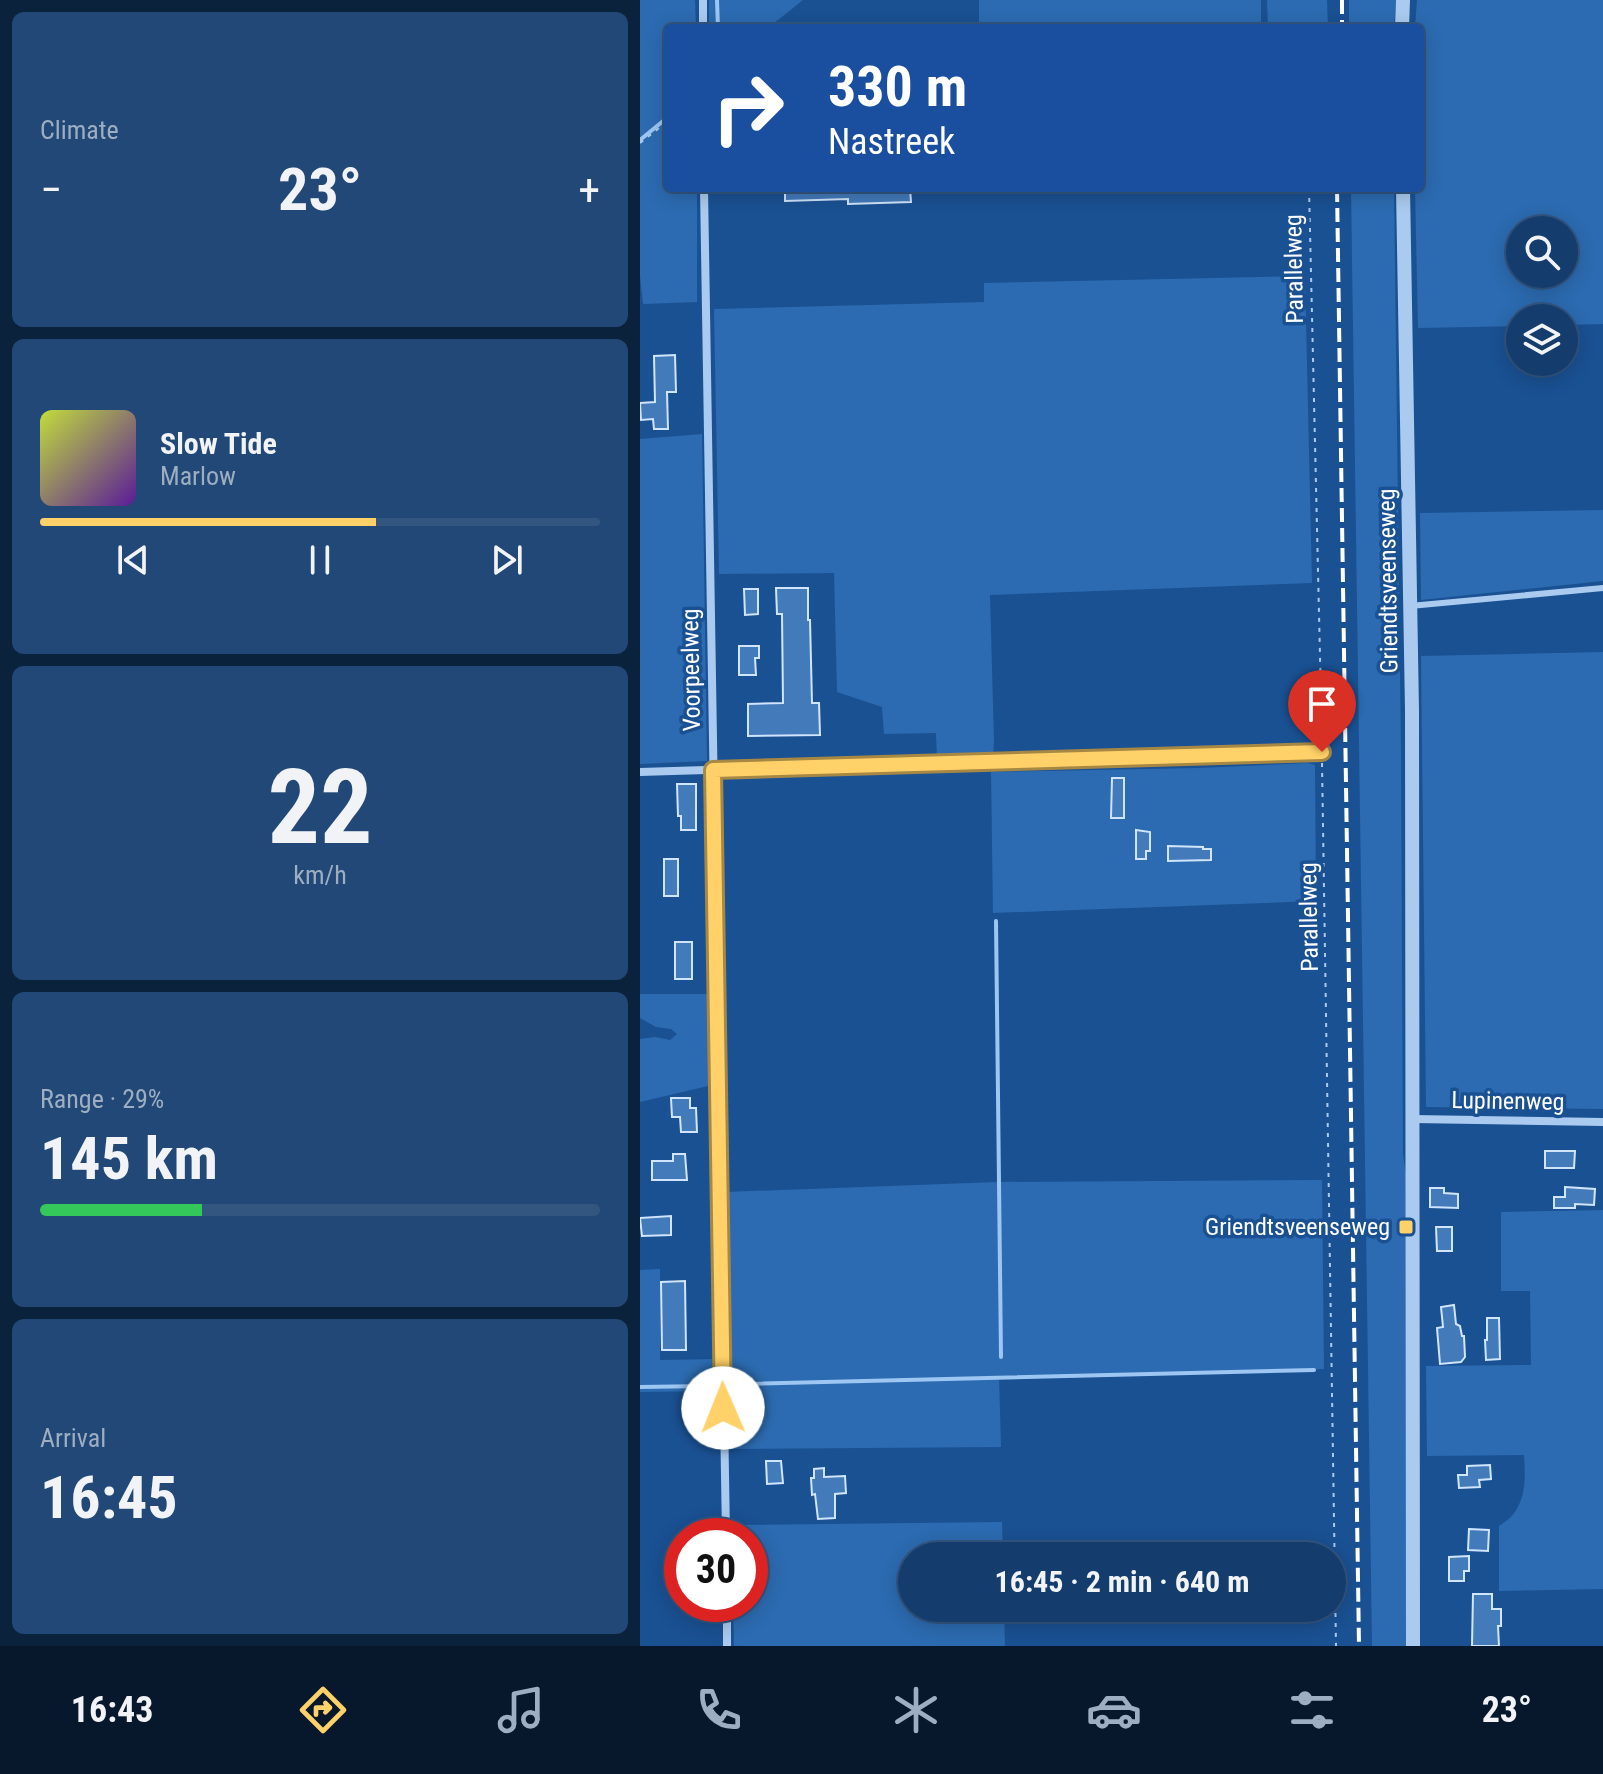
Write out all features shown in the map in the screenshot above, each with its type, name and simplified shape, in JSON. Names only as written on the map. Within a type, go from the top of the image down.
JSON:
[{"type":"street","points":[[703,0],[703,24]]},
{"type":"street","points":[[1402,24],[1403,0]]},
{"type":"street","name":"Voorpeelweg","points":[[704,192],[726,1518]]},
{"type":"street","name":"Griendtsveenseweg","points":[[1403,192],[1410,606],[1413,1646]]},
{"type":"street","points":[[640,772],[1322,752]]},
{"type":"street","name":"Lupinenweg","points":[[1412,1119],[1603,1122]]},
{"type":"street","points":[[727,1622],[727,1646]]},
{"type":"lane","points":[[1410,606],[1603,588]]},
{"type":"path","points":[[640,143],[664,124]]},
{"type":"path","name":"Parallelweg","points":[[1309,192],[1322,752],[1336,1646]]},
{"type":"shaded area","points":[[640,0],[695,0],[696,24],[664,24],[664,192],[697,192],[697,302],[643,304],[640,276]]},
{"type":"shaded area","points":[[709,0],[803,0],[773,24],[709,24]]},
{"type":"shaded area","points":[[979,0],[1261,0],[1261,24],[979,24]]},
{"type":"shaded area","points":[[1267,0],[1327,0],[1328,24],[1268,24]]},
{"type":"shaded area","points":[[1349,0],[1396,0],[1394,24],[1349,24]]},
{"type":"shaded area","points":[[1417,0],[1603,0],[1603,324],[1578,325],[1578,304],[1506,304],[1506,326],[1418,328],[1415,192],[1424,192],[1424,24],[1415,24]]},
{"type":"shaded area","points":[[1351,192],[1394,192],[1403,1154],[1406,1175],[1407,1646],[1372,1646]]},
{"type":"shaded area","points":[[1305,276],[1312,583],[990,595],[993,757],[937,759],[936,733],[884,734],[882,707],[837,692],[834,573],[719,574],[714,309],[984,302],[984,283]]},
{"type":"shaded area","points":[[702,434],[707,761],[640,764],[640,439]]},
{"type":"shaded area","points":[[1603,510],[1603,581],[1421,600],[1420,513]]},
{"type":"shaded area","points":[[1603,652],[1603,1109],[1426,1107],[1421,656]]},
{"type":"shaded area","points":[[1315,765],[1316,901],[993,913],[991,772]]},
{"type":"shaded area","points":[[640,994],[708,994],[712,1085],[640,1102],[640,1039],[655,1037],[670,1040],[677,1034],[640,1018]]},
{"type":"shaded area","points":[[1322,1180],[1324,1369],[999,1378],[1001,1447],[730,1449],[725,1192],[997,1182]]},
{"type":"shaded area","points":[[1603,1210],[1603,1589],[1499,1591],[1499,1526],[1515,1513],[1519,1504],[1524,1486],[1524,1455],[1427,1456],[1426,1366],[1531,1365],[1530,1291],[1501,1291],[1501,1212]]},
{"type":"shaded area","points":[[660,1269],[660,1360],[717,1359],[718,1391],[640,1392],[640,1270]]},
{"type":"shaded area","points":[[1002,1522],[1003,1542],[898,1542],[898,1622],[1004,1622],[1005,1646],[734,1646],[733,1622],[768,1622],[768,1525]]},
{"type":"building","points":[[785,192],[910,192],[911,202],[848,204],[848,199],[785,201]]},
{"type":"building","points":[[675,355],[676,392],[667,392],[668,429],[654,429],[653,419],[641,420],[640,403],[655,402],[654,356]]},
{"type":"building","points":[[776,588],[808,588],[812,703],[819,703],[820,735],[748,736],[748,704],[783,703],[782,614],[777,614]]},
{"type":"building","points":[[744,589],[758,589],[758,614],[745,615]]},
{"type":"building","points":[[739,646],[759,646],[759,658],[755,658],[756,675],[739,675]]},
{"type":"building","points":[[1112,778],[1124,778],[1124,818],[1111,818]]},
{"type":"building","points":[[677,784],[696,784],[696,830],[681,830]]},
{"type":"building","points":[[1136,830],[1150,832],[1150,851],[1146,851],[1146,859],[1136,859]]},
{"type":"building","points":[[1168,846],[1211,849],[1211,860],[1168,861]]},
{"type":"building","points":[[664,859],[678,859],[678,896],[664,896]]},
{"type":"building","points":[[675,942],[692,942],[692,979],[675,979]]},
{"type":"building","points":[[671,1098],[690,1098],[690,1108],[696,1108],[697,1132],[681,1132],[680,1117],[672,1117]]},
{"type":"building","points":[[1545,1151],[1575,1151],[1574,1168],[1545,1168]]},
{"type":"building","points":[[673,1154],[685,1154],[687,1180],[652,1180],[652,1161],[673,1161]]},
{"type":"building","points":[[1565,1187],[1595,1189],[1594,1205],[1575,1204],[1575,1208],[1554,1208],[1554,1197],[1565,1197]]},
{"type":"building","points":[[1430,1188],[1444,1188],[1444,1193],[1458,1194],[1458,1208],[1430,1207]]},
{"type":"building","points":[[671,1216],[671,1235],[642,1236],[640,1218]]},
{"type":"building","points":[[1436,1227],[1452,1227],[1452,1251],[1437,1251]]},
{"type":"building","points":[[685,1281],[686,1350],[662,1350],[661,1282]]},
{"type":"building","points":[[1454,1305],[1456,1324],[1464,1336],[1465,1357],[1461,1362],[1440,1364],[1437,1328],[1443,1327],[1441,1307]]},
{"type":"building","points":[[1487,1318],[1499,1318],[1500,1359],[1486,1360]]},
{"type":"building","points":[[766,1461],[781,1461],[783,1483],[767,1484]]},
{"type":"building","points":[[1490,1465],[1491,1479],[1479,1480],[1480,1487],[1459,1488],[1458,1475],[1467,1475],[1467,1466]]},
{"type":"building","points":[[824,1468],[824,1477],[845,1476],[846,1493],[835,1494],[835,1518],[818,1519],[811,1478],[814,1478],[814,1469]]},
{"type":"building","points":[[1469,1529],[1489,1530],[1488,1551],[1468,1550]]},
{"type":"building","points":[[1469,1556],[1469,1571],[1464,1571],[1464,1581],[1449,1581],[1449,1557]]},
{"type":"building","points":[[1473,1594],[1492,1594],[1492,1609],[1501,1609],[1499,1646],[1472,1646]]},
{"type":"waterway","points":[[717,0],[718,24]]},
{"type":"waterway","points":[[640,140],[664,120]]},
{"type":"waterway","points":[[996,921],[1001,1357]]},
{"type":"waterway","points":[[742,1384],[1314,1370]]},
{"type":"waterway","points":[[640,1387],[707,1386]]},
{"type":"railway","points":[[1342,0],[1342,24]]},
{"type":"railway","points":[[1337,192],[1359,1646]]},
{"type":"place","name":"Griendtsveenseweg","points":[[1406,1227]]},
{"type":"route","points":[[723,1408],[713,770],[1322,752]]}]
